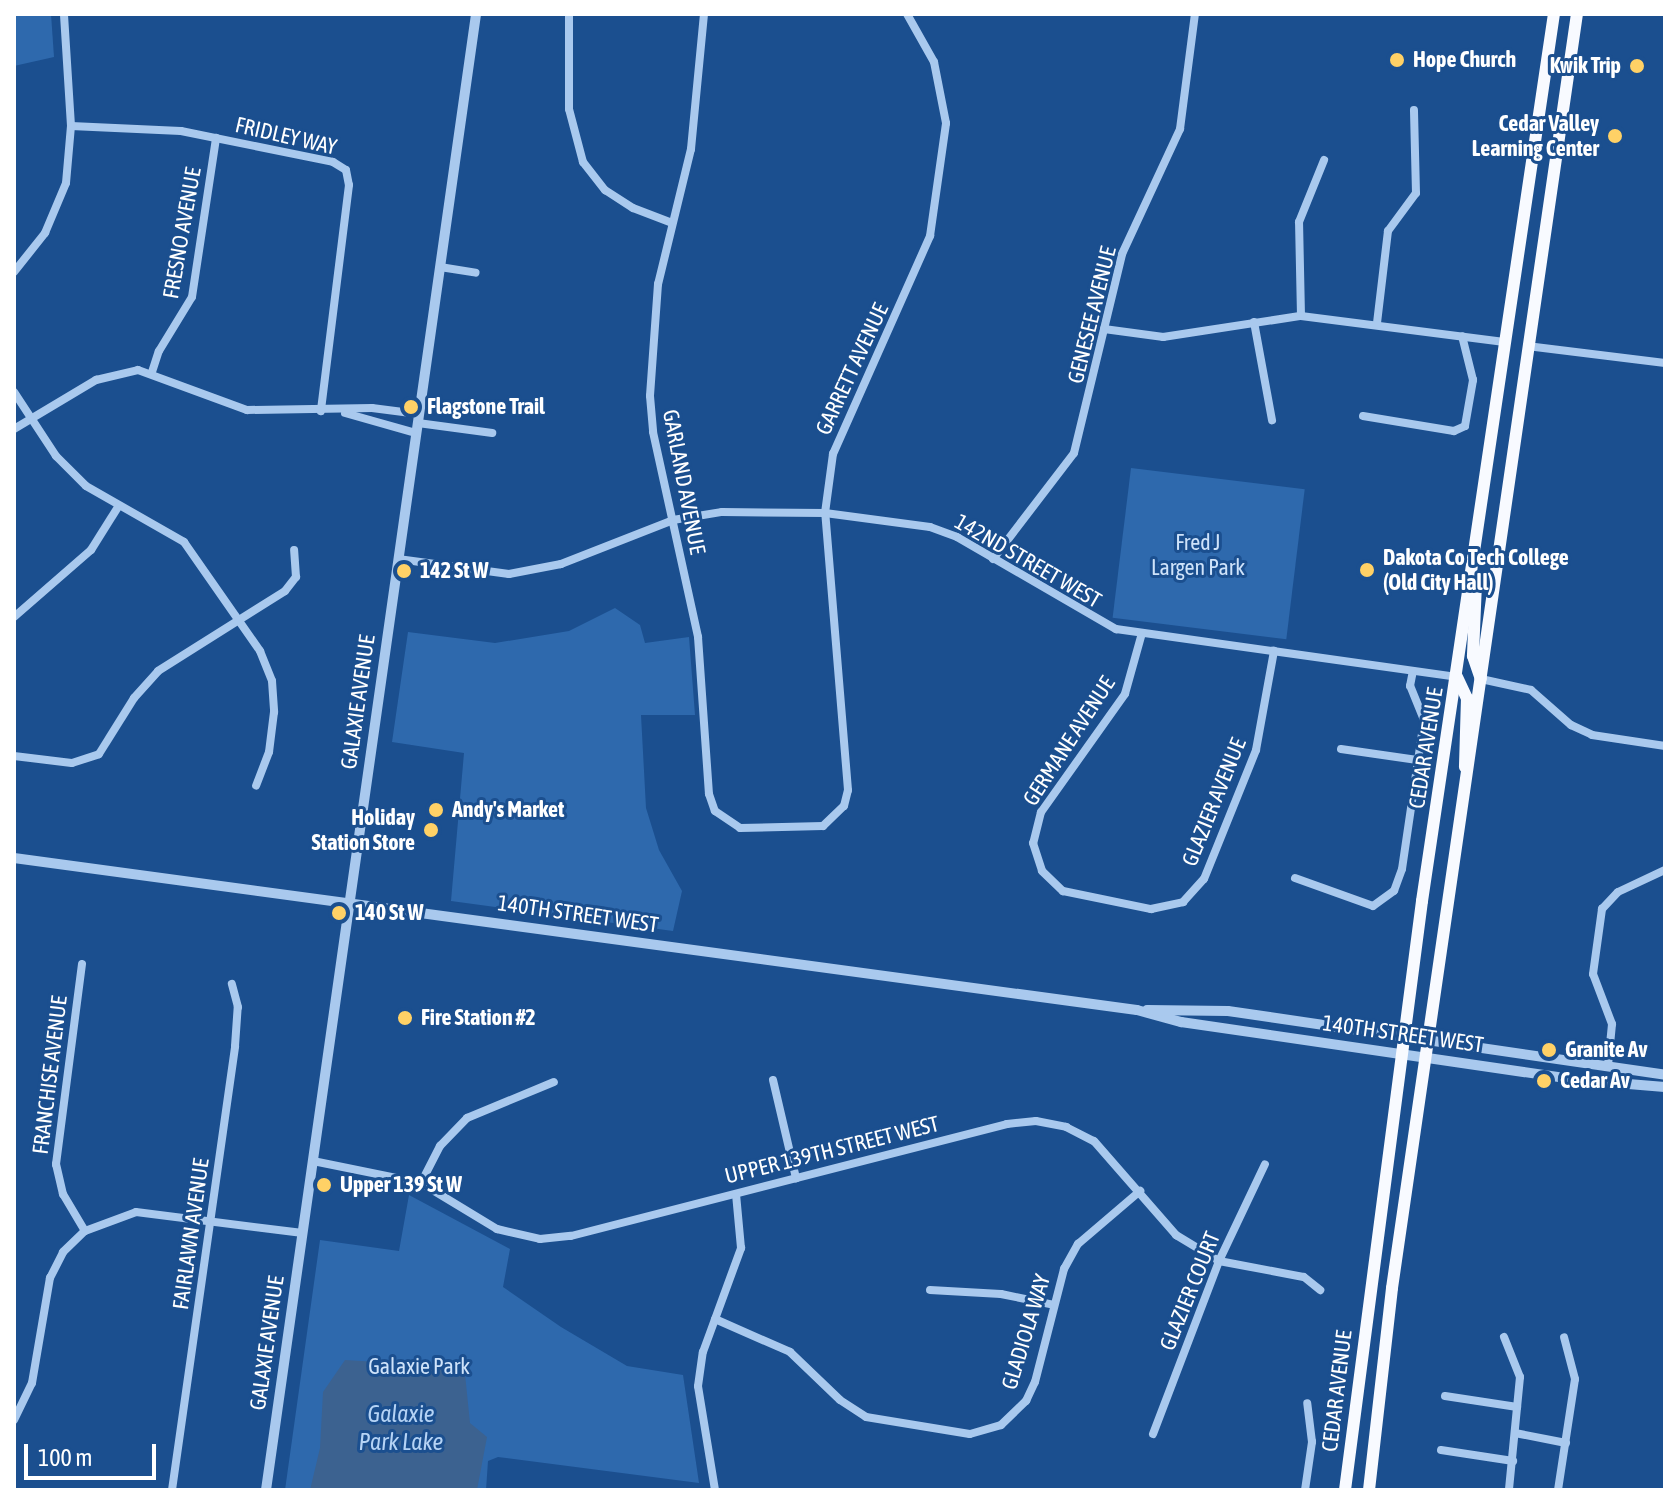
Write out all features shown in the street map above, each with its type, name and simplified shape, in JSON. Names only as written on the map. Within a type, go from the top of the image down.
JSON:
[{"type":"highway","name":"CEDAR AVENUE","points":[[1345,1490],[1402,1054],[1554,14]]},
{"type":"highway","name":"CEDAR AVENUE","points":[[1369,1490],[1426,1057],[1526,346],[1577,14]]},
{"type":"highway","points":[[1475,552],[1473,656],[1481,679]]},
{"type":"highway","points":[[1457,677],[1467,698],[1462,750],[1466,778]]},
{"type":"street","points":[[14,272],[45,233],[62,198],[71,126],[64,14]]},
{"type":"street","name":"GALAXIE AVENUE","points":[[266,1490],[476,14]]},
{"type":"street","points":[[569,14],[569,109],[583,162],[605,190],[633,208],[672,223]]},
{"type":"street","name":"GARLAND AVENUE","points":[[704,14],[691,149],[658,284],[650,396],[698,637],[715,811],[740,828],[809,828]]},
{"type":"street","name":"GARRETT AVENUE","points":[[809,828],[836,818],[848,790],[825,513],[833,454],[917,276],[939,196],[944,92],[907,14]]},
{"type":"street","name":"GENESEE AVENUE","points":[[993,559],[1074,453],[1122,254],[1180,129],[1195,14]]},
{"type":"street","points":[[1377,323],[1388,231],[1416,193],[1414,110]]},
{"type":"street","name":"FRIDLEY WAY","points":[[71,126],[151,127],[216,138],[333,162],[349,177],[321,411]]},
{"type":"street","name":"FRESNO AVENUE","points":[[152,372],[192,297],[216,138]]},
{"type":"street","points":[[1301,316],[1299,222],[1324,160]]},
{"type":"street","points":[[440,267],[476,273]]},
{"type":"street","points":[[1104,329],[1163,337],[1301,316],[1377,323],[1504,342]]},
{"type":"street","points":[[1254,322],[1272,420]]},
{"type":"street","points":[[1363,416],[1454,431],[1465,426],[1473,380],[1462,336]]},
{"type":"street","points":[[1526,346],[1665,363]]},
{"type":"street","points":[[14,429],[109,374],[152,372],[234,407],[341,412],[492,433]]},
{"type":"street","points":[[14,392],[65,467],[118,507],[184,542],[241,622],[269,671],[274,702],[269,752],[256,786]]},
{"type":"street","points":[[341,412],[372,408],[418,423]]},
{"type":"street","points":[[14,617],[91,550],[118,507]]},
{"type":"street","name":"142ND STREET WEST","points":[[398,559],[509,574],[534,572],[673,520],[722,512],[825,513],[930,527],[993,559],[1094,620],[1142,633],[1457,677]]},
{"type":"street","points":[[14,756],[72,763],[92,758],[109,743],[134,698],[158,671],[241,622],[291,585],[296,577],[294,550]]},
{"type":"street","name":"GERMANE AVENUE","points":[[1079,896],[1063,891],[1042,871],[1033,843],[1035,827],[1125,694],[1142,633]]},
{"type":"street","name":"GLAZIER AVENUE","points":[[1079,896],[1168,908],[1183,902],[1204,879],[1256,750],[1274,651]]},
{"type":"street","points":[[1295,878],[1373,906],[1385,901],[1402,869],[1424,720],[1410,686],[1413,671]]},
{"type":"street","points":[[1481,679],[1531,690],[1571,725],[1592,735],[1665,746]]},
{"type":"street","points":[[1341,749],[1417,760]]},
{"type":"street","name":"140TH STREET WEST","points":[[14,858],[1137,1010],[1228,1011],[1429,1038],[1665,1075]]},
{"type":"street","points":[[1608,1065],[1613,1030],[1593,974],[1602,909],[1618,892],[1665,870]]},
{"type":"street","name":"FRANCHISE AVENUE","points":[[82,964],[56,1164],[63,1194],[85,1231]]},
{"type":"street","name":"FAIRLAWN AVENUE","points":[[172,1490],[235,1046],[238,1007],[232,984]]},
{"type":"street","name":"140TH STREET WEST","points":[[1137,1010],[1181,1022],[1665,1087]]},
{"type":"street","points":[[773,1080],[796,1178]]},
{"type":"street","points":[[421,1183],[440,1146],[467,1118],[554,1082]]},
{"type":"street","name":"UPPER 139TH STREET WEST","points":[[313,1161],[389,1172],[421,1183],[497,1229],[540,1239],[571,1236],[1036,1121],[1066,1127],[1094,1141],[1176,1235],[1219,1261],[1304,1277],[1320,1290]]},
{"type":"street","name":"GLAZIER COURT","points":[[1153,1434],[1219,1261],[1265,1164]]},
{"type":"street","name":"GLADIOLA WAY","points":[[715,1319],[790,1352],[840,1400],[866,1417],[970,1434],[1001,1425],[1026,1401],[1054,1305],[1078,1244],[1140,1191]]},
{"type":"street","points":[[715,1490],[698,1386],[715,1319],[741,1248],[736,1194]]},
{"type":"street","points":[[14,1420],[32,1383],[50,1278],[63,1252],[85,1231],[136,1212],[303,1233]]},
{"type":"street","points":[[930,1290],[1001,1294],[1054,1305]]},
{"type":"street","points":[[1504,1337],[1520,1377],[1509,1490]]},
{"type":"street","points":[[1558,1490],[1575,1379],[1564,1337]]},
{"type":"street","points":[[1445,1396],[1517,1407]]},
{"type":"street","points":[[1305,1490],[1312,1442],[1307,1403]]},
{"type":"street","points":[[1515,1433],[1566,1443]]},
{"type":"street","points":[[1441,1450],[1513,1461]]},
{"type":"green space","points":[[14,14],[51,14],[54,57],[14,66]]},
{"type":"green space","name":"Fred J Largen Park","points":[[1131,468],[1305,489],[1286,639],[1113,618]]},
{"type":"green space","points":[[615,608],[640,625],[645,643],[689,637],[695,715],[641,715],[646,808],[659,850],[682,891],[673,931],[451,901],[464,753],[392,742],[408,632],[495,643],[569,631]]},
{"type":"green space","name":"Galaxie Park","points":[[409,1195],[510,1249],[503,1287],[561,1327],[627,1366],[683,1375],[699,1483],[498,1457],[488,1461],[486,1490],[285,1490],[320,1240],[399,1251]]},
{"type":"water","name":"Galaxie Park Lake","points":[[345,1360],[428,1365],[465,1374],[470,1423],[487,1437],[477,1490],[310,1490],[320,1448],[323,1392]]},
{"type":"place","name":"Hope Church","points":[[1397,60]]},
{"type":"place","name":"Kwik Trip","points":[[1637,66]]},
{"type":"place","name":"Cedar Valley Learning Center","points":[[1615,136]]},
{"type":"place","name":"Flagstone Trail","points":[[411,407]]},
{"type":"place","name":"Dakota Co Tech College (Old City Hall)","points":[[1367,570]]},
{"type":"place","name":"142 St W","points":[[404,571]]},
{"type":"place","name":"Andy's Market","points":[[436,810]]},
{"type":"place","name":"Holiday Station Store","points":[[431,830]]},
{"type":"place","name":"140 St W","points":[[339,913]]},
{"type":"place","name":"Fire Station #2","points":[[405,1018]]},
{"type":"place","name":"Granite Av","points":[[1549,1050]]},
{"type":"place","name":"Cedar Av","points":[[1544,1081]]},
{"type":"place","name":"Upper 139 St W","points":[[324,1185]]}]
